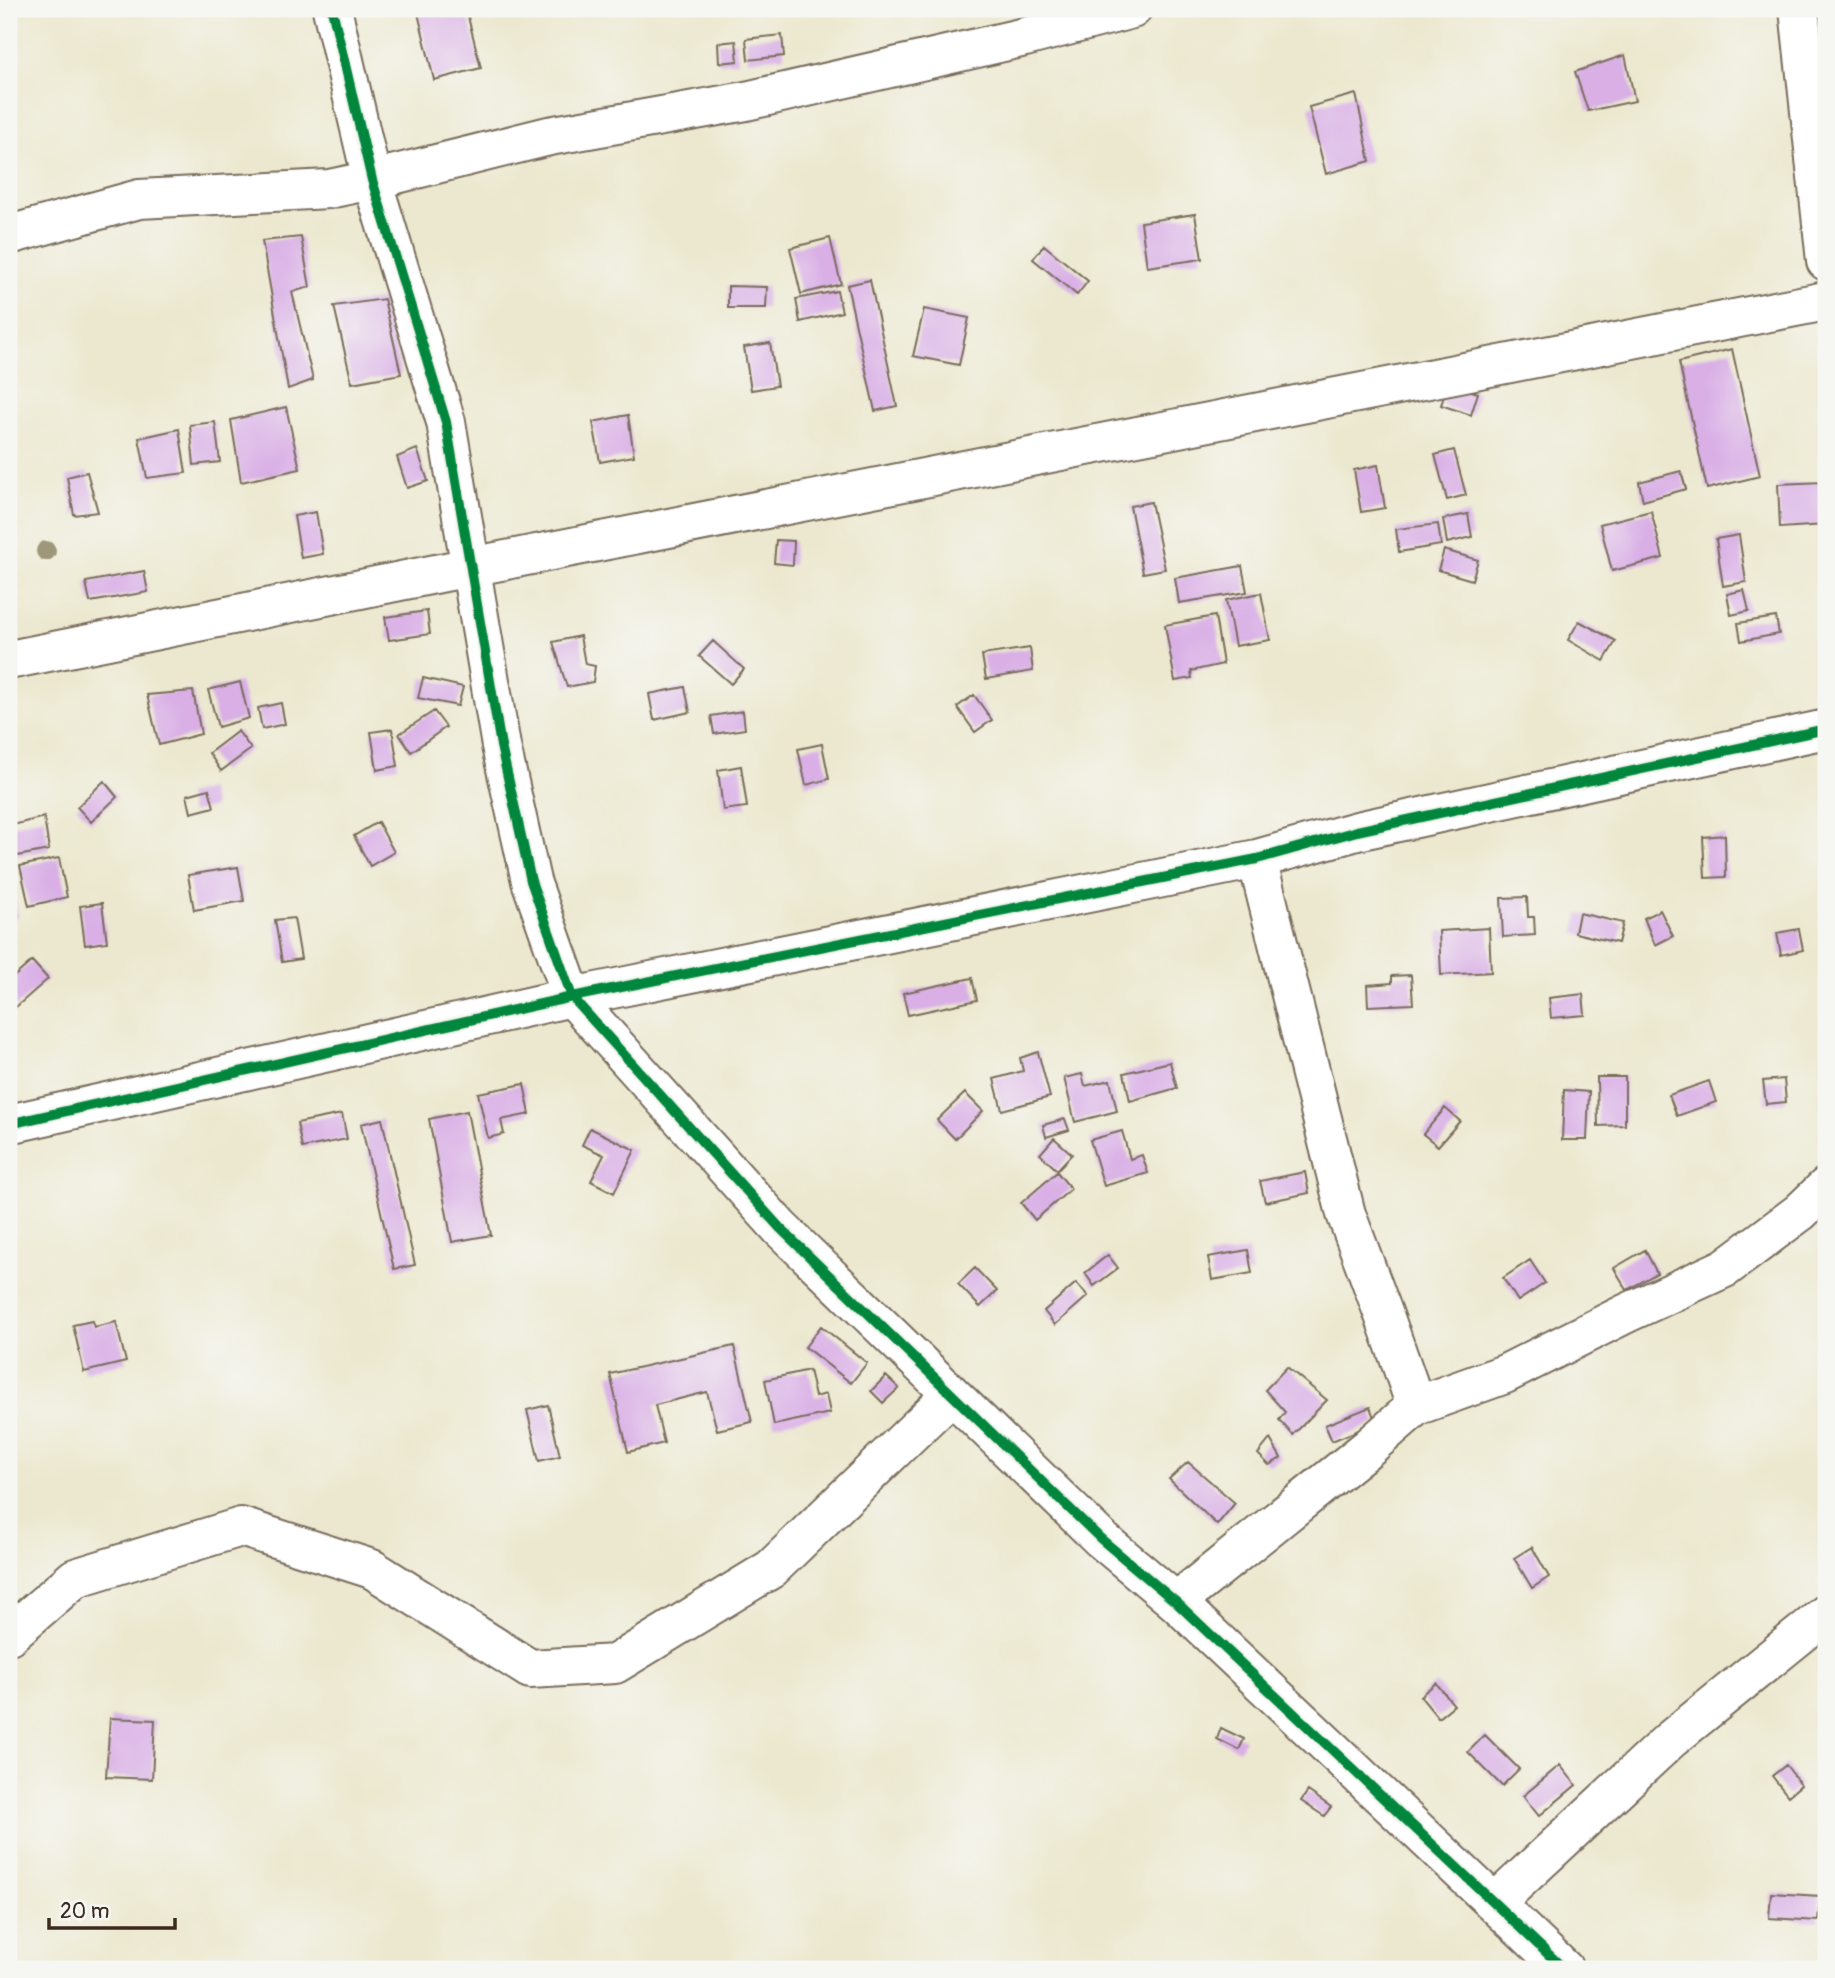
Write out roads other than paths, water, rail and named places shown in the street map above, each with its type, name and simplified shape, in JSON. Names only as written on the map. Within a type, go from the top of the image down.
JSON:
[{"type":"street","points":[[332,9],[372,180],[446,422],[501,746],[531,881],[572,997],[779,1228],[1101,1539],[1176,1602],[1564,1969]]},
{"type":"street","points":[[9,235],[139,199],[330,189],[549,136],[772,95],[1025,37],[1132,9]]},
{"type":"street","points":[[1799,9],[1826,261]]},
{"type":"street","points":[[9,660],[1826,301]]},
{"type":"street","points":[[9,1124],[572,997],[1257,859],[1357,831],[1826,729]]},
{"type":"street","points":[[1257,859],[1346,1214],[1416,1406]]},
{"type":"street","points":[[1176,1602],[1368,1448],[1416,1406],[1505,1374],[1725,1268],[1800,1212],[1826,1187]]},
{"type":"street","points":[[9,1635],[75,1578],[241,1527],[372,1569],[530,1669],[615,1664],[771,1569],[951,1395]]},
{"type":"street","points":[[1496,1902],[1670,1740],[1826,1614]]}]
